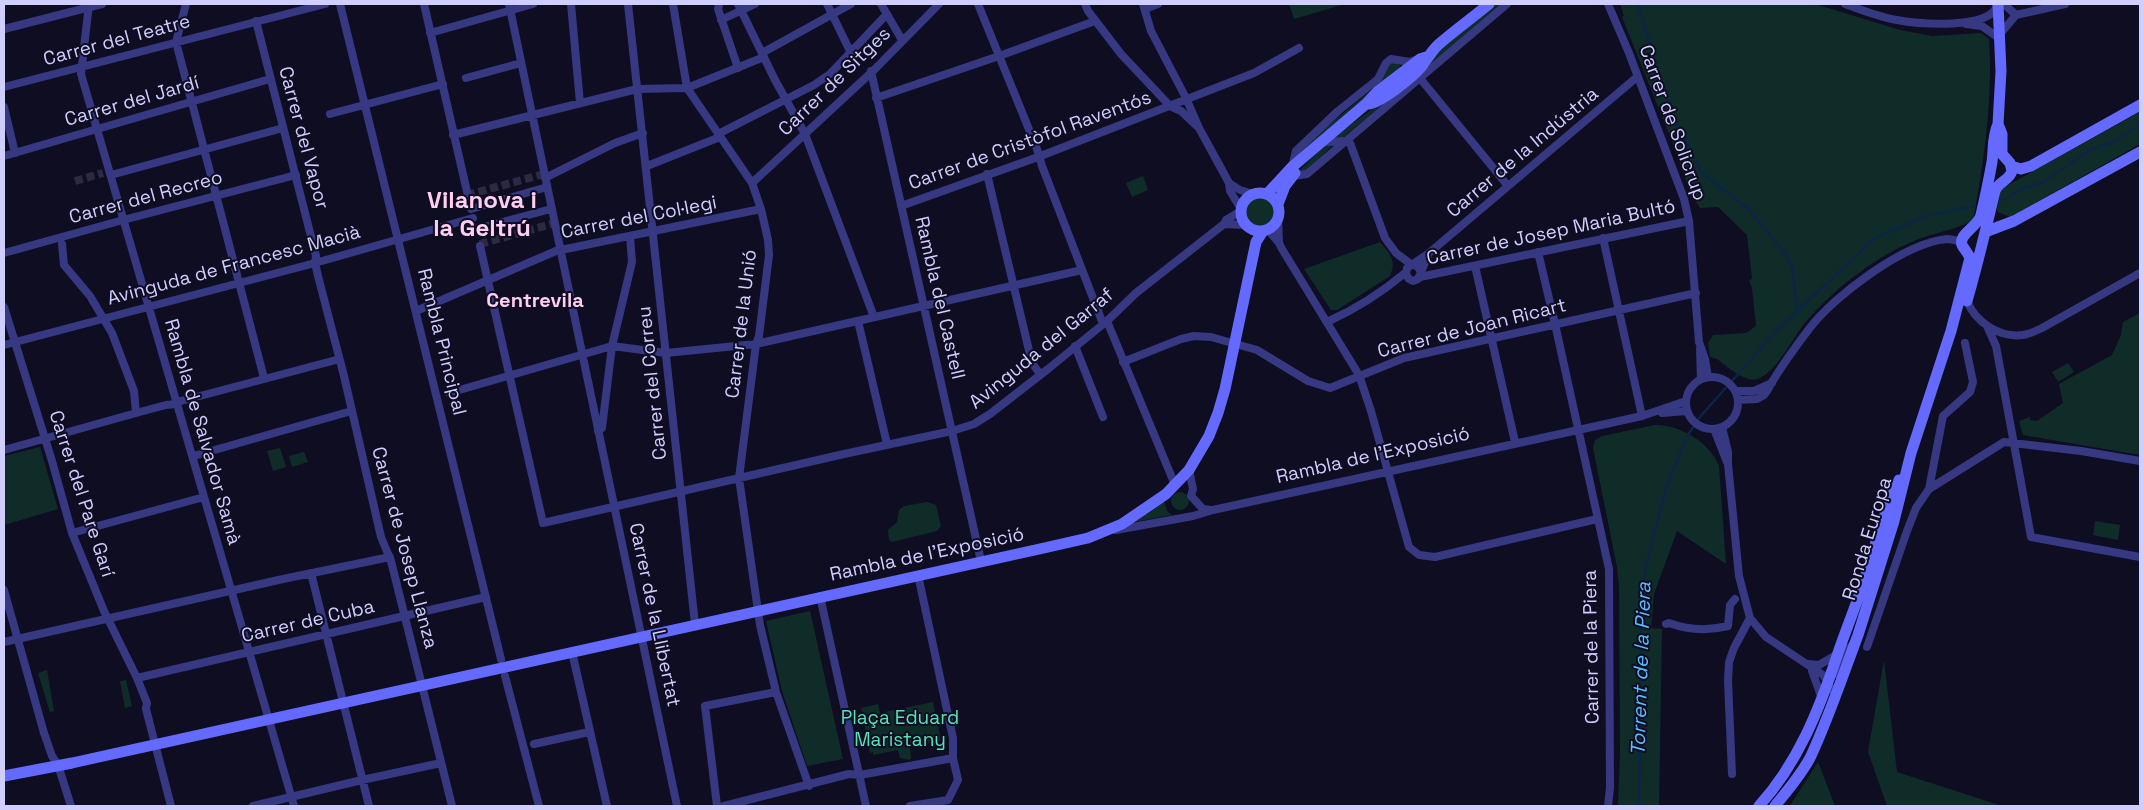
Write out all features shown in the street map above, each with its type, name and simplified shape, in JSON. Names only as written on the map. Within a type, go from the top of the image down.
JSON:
[{"type":"street","points":[[4,28],[102,4]]},
{"type":"street","points":[[186,4],[176,42],[264,378]]},
{"type":"street","name":"Carrer del Teatre","points":[[4,87],[325,4]]},
{"type":"street","name":"Rambla Principal","points":[[340,4],[539,806]]},
{"type":"street","points":[[424,4],[467,194]]},
{"type":"street","points":[[430,33],[510,7],[534,4]]},
{"type":"street","points":[[571,4],[580,103]]},
{"type":"street","name":"Carrer del Correu","points":[[628,4],[644,136],[696,624]]},
{"type":"street","name":"Carrer de la Unió","points":[[672,4],[688,88],[752,183],[768,240],[769,255],[739,478],[757,610],[776,692],[809,786]]},
{"type":"street","points":[[719,4],[718,10],[738,68]]},
{"type":"street","points":[[721,20],[740,7],[755,4]]},
{"type":"street","points":[[827,4],[850,51]]},
{"type":"street","points":[[453,135],[638,90],[688,88],[738,68],[850,4]]},
{"type":"street","points":[[881,4],[902,40]]},
{"type":"street","name":"Carrer de Sitges","points":[[752,183],[871,72],[939,4]]},
{"type":"street","points":[[978,4],[1037,149],[1038,157],[1082,270],[1175,485]]},
{"type":"street","points":[[1085,4],[1095,21],[1121,54],[1170,106],[1181,111],[1199,128]]},
{"type":"street","points":[[1158,4],[1144,6],[1151,31],[1186,98],[1199,128],[1229,183],[1230,190],[1256,242],[1278,219]]},
{"type":"street","points":[[1267,194],[1320,142],[1366,104],[1404,66],[1423,58],[1489,4]]},
{"type":"street","points":[[1292,171],[1307,174],[1343,141],[1507,4]]},
{"type":"street","name":"Carrer de Solicrup","points":[[1608,4],[1613,11],[1684,199],[1696,292],[1700,347],[1705,359],[1708,378]]},
{"type":"street","points":[[1845,4],[1868,13],[1897,20],[1929,23],[1959,22],[1984,18],[1995,11],[1998,4]]},
{"type":"street","points":[[1966,239],[1981,216],[1991,167],[1994,133],[1998,124],[2001,76],[1998,4]]},
{"type":"street","points":[[2004,4],[2016,15]]},
{"type":"street","points":[[2000,37],[2016,15],[2066,4]]},
{"type":"street","name":"Rambla de Salvador Samà","points":[[89,6],[81,74],[148,306],[179,403],[204,497],[294,806]]},
{"type":"street","name":"Carrer de la Llibertat","points":[[510,7],[678,806]]},
{"type":"street","points":[[740,7],[775,80],[805,134],[874,317]]},
{"type":"street","points":[[647,166],[719,135],[814,85],[830,74],[887,14]]},
{"type":"street","name":"Carrer del Vapor","points":[[256,21],[316,256],[315,263],[318,276]]},
{"type":"street","points":[[876,98],[1095,21]]},
{"type":"street","points":[[1959,22],[1982,26],[2000,37]]},
{"type":"street","name":"Carrer de Cristòfol Raventós","points":[[901,206],[1038,157],[1254,73],[1299,48]]},
{"type":"street","points":[[1366,104],[1380,100],[1401,85],[1422,66],[1423,58]]},
{"type":"street","points":[[1280,243],[1278,204],[1292,171],[1296,151],[1338,111],[1378,79],[1391,59],[1404,66],[1407,75],[1402,79],[1401,85]]},
{"type":"street","points":[[466,78],[521,63]]},
{"type":"street","name":"Rambla del Castell","points":[[871,72],[981,561]]},
{"type":"street","points":[[1419,77],[1508,186]]},
{"type":"street","name":"Carrer de la Indústria","points":[[1405,272],[1419,259],[1429,254],[1637,77]]},
{"type":"street","name":"Carrer del Jardí","points":[[4,156],[270,79]]},
{"type":"street","points":[[330,114],[443,84]]},
{"type":"street","points":[[1991,167],[1998,159],[2021,169],[2032,166],[2140,105]]},
{"type":"street","points":[[4,107],[15,152]]},
{"type":"street","points":[[1998,124],[2002,134],[2001,149],[2008,163]]},
{"type":"street","points":[[111,175],[283,128]]},
{"type":"street","points":[[544,174],[616,143],[644,136]]},
{"type":"street","points":[[1320,142],[1343,141],[1350,143],[1379,225],[1411,280],[1392,285]]},
{"type":"street","points":[[1966,239],[1973,252],[1982,240],[2140,152]]},
{"type":"street","name":"Ronda Europa","points":[[1951,331],[1967,301],[1998,184],[2011,174],[2008,163]]},
{"type":"street","points":[[1991,167],[1994,179],[2003,181]]},
{"type":"street","points":[[987,174],[1032,363],[1040,374]]},
{"type":"street","name":"Carrer del Recreo","points":[[4,253],[215,195],[296,175]]},
{"type":"street","points":[[1229,183],[1240,190],[1253,194],[1267,194],[1274,198],[1278,204]]},
{"type":"street","points":[[471,208],[547,187]]},
{"type":"street","points":[[1241,210],[1245,200],[1253,194]]},
{"type":"street","points":[[476,229],[551,209]]},
{"type":"street","name":"Carrer del Col·legi","points":[[416,311],[560,250],[760,210]]},
{"type":"street","name":"Avinguda del Garraf","points":[[509,376],[543,523],[887,444],[952,431],[974,424],[990,414],[1105,322],[1136,293],[1241,210]]},
{"type":"street","name":"Avinguda de Francesc Macià","points":[[4,345],[315,263],[473,218]]},
{"type":"street","name":"Carrer de Josep Maria Bultó","points":[[1411,280],[1416,280],[1420,274],[1476,266],[1688,221]]},
{"type":"street","points":[[1224,224],[1266,230],[1280,243],[1359,375],[1372,410],[1409,547],[1419,555],[1435,556],[1597,519]]},
{"type":"street","points":[[1738,400],[1760,398],[1768,391],[1810,328],[1834,301],[1892,260],[1914,249],[1941,240],[1948,235],[1966,239],[1978,233],[1982,240]]},
{"type":"street","points":[[598,431],[602,428],[614,346],[632,262],[630,236]]},
{"type":"street","points":[[1603,238],[1646,415]]},
{"type":"street","name":"Ronda Europa","points":[[1775,806],[1810,757],[1836,696],[1855,640],[1894,521],[1911,454],[1951,331],[1970,258],[1966,239]]},
{"type":"street","name":"Rambla de l'Exposició","points":[[4,776],[1088,538],[1104,532],[1148,508],[1166,494],[1189,470],[1214,424],[1225,389],[1256,242]]},
{"type":"street","points":[[62,244],[64,265],[90,296],[112,333],[125,363],[134,391],[136,413]]},
{"type":"street","points":[[480,246],[509,376]]},
{"type":"street","name":"Carrer de la Piera","points":[[1538,252],[1556,324],[1609,579],[1610,761],[1608,806]]},
{"type":"street","points":[[1396,253],[1413,265],[1420,274]]},
{"type":"street","name":"Carrer de la Indústria","points":[[1420,274],[1429,254]]},
{"type":"street","points":[[1476,266],[1515,442]]},
{"type":"street","points":[[449,392],[509,376],[582,353],[614,346],[666,353],[756,344],[1082,270]]},
{"type":"street","points":[[1327,322],[1346,314],[1392,285],[1405,272]]},
{"type":"street","points":[[1967,301],[1972,312],[1987,326],[2006,335],[2025,335],[2042,328],[2140,273]]},
{"type":"street","name":"Carrer de Josep Llanza","points":[[318,276],[355,420],[381,537],[390,557],[452,806]]},
{"type":"street","name":"Carrer de Joan Ricart","points":[[1123,362],[1181,339],[1194,336],[1211,336],[1257,350],[1308,381],[1330,388],[1404,358],[1696,292]]},
{"type":"street","name":"Carrer del Pare Garí","points":[[4,307],[45,438],[72,534],[147,703],[146,709],[171,806]]},
{"type":"street","points":[[858,321],[887,444]]},
{"type":"street","points":[[1987,326],[1996,346],[2031,537],[2140,557]]},
{"type":"street","points":[[1929,489],[1942,416],[1970,392],[1973,382],[1965,343]]},
{"type":"street","points":[[1075,346],[1103,417]]},
{"type":"street","points":[[4,450],[336,360]]},
{"type":"street","points":[[1708,378],[1724,380],[1735,390],[1738,400],[1736,414],[1728,424],[1715,428],[1700,426],[1688,413],[1686,401],[1690,388],[1708,378]]},
{"type":"street","points":[[1735,390],[1754,391],[1772,383]]},
{"type":"street","name":"Rambla de l'Exposició","points":[[1104,532],[1193,516],[1515,442],[1646,415],[1686,401]]},
{"type":"street","points":[[197,454],[348,412]]},
{"type":"street","name":"Rambla de l'Exposició","points":[[1646,415],[1688,413]]},
{"type":"street","points":[[1715,428],[1728,464],[1739,576],[1750,618],[1766,637],[1825,678],[1836,696]]},
{"type":"street","points":[[1855,640],[1866,647],[1906,531],[1916,508],[1929,489],[2004,442],[2081,451],[2140,461]]},
{"type":"street","name":"Ronda Europa","points":[[1759,806],[1771,793],[1793,761],[1822,700],[1825,678],[1838,654],[1849,624],[1883,516],[1911,454]]},
{"type":"street","points":[[1189,470],[1193,490],[1191,496],[1203,509],[1213,510]]},
{"type":"street","points":[[72,534],[204,497]]},
{"type":"street","points":[[4,642],[390,557]]},
{"type":"street","points":[[311,573],[369,806]]},
{"type":"street","points":[[910,806],[948,800],[958,780],[953,758],[953,738],[918,575]]},
{"type":"street","points":[[4,590],[44,733],[52,756],[58,765],[71,806]]},
{"type":"street","points":[[820,596],[866,806]]},
{"type":"street","name":"Carrer de Cuba","points":[[137,678],[486,597]]},
{"type":"street","points":[[1666,624],[1706,629],[1728,626],[1730,605],[1735,599]]},
{"type":"street","points":[[1732,774],[1728,681],[1729,662],[1734,648],[1750,618]]},
{"type":"street","name":"Ronda Europa","points":[[1849,624],[1855,640]]},
{"type":"street","name":"Ronda Europa","points":[[1825,678],[1836,675],[1846,652],[1855,640]]},
{"type":"street","points":[[572,652],[607,806]]},
{"type":"street","points":[[1807,666],[1830,660],[1838,654]]},
{"type":"street","points":[[1807,666],[1822,700]]},
{"type":"street","points":[[717,806],[706,706],[776,692]]},
{"type":"street","points":[[534,744],[589,732]]},
{"type":"street","points":[[724,806],[809,786],[817,781],[849,774],[860,775],[953,758]]},
{"type":"street","points":[[253,806],[442,763]]},
{"type":"green space","points":[[1289,4],[1345,4],[1294,19]]},
{"type":"green space","points":[[1496,4],[1504,4],[1341,139],[1332,138],[1388,98],[1446,45]]},
{"type":"green space","points":[[1620,4],[1815,4],[1900,30],[1932,36],[1981,33],[1989,39],[1990,84],[1984,153],[1973,221],[1916,240],[1887,254],[1859,272],[1822,304],[1805,323],[1781,358],[1768,373],[1760,378],[1755,380],[1744,377],[1717,359],[1710,357],[1708,343],[1713,335],[1746,333],[1756,326],[1752,288],[1749,281],[1752,278],[1747,235],[1718,207],[1700,208],[1690,193],[1679,159],[1622,17],[1624,16]]},
{"type":"green space","points":[[1396,62],[1400,69],[1297,156],[1299,150],[1376,86],[1388,65]]},
{"type":"green space","points":[[2140,112],[2140,144],[2010,217],[1998,212],[2001,189]]},
{"type":"green space","points":[[1335,143],[1306,171],[1298,172],[1326,144]]},
{"type":"green space","points":[[1143,176],[1148,190],[1132,197],[1126,183]]},
{"type":"green space","points":[[1260,198],[1270,202],[1274,212],[1270,222],[1260,226],[1250,222],[1246,212],[1250,202]]},
{"type":"green space","points":[[1380,242],[1393,261],[1390,276],[1337,310],[1331,310],[1304,269]]},
{"type":"green space","points":[[2140,313],[2140,455],[2023,435],[2019,421],[2030,417],[2030,420],[2037,421],[2063,403],[2059,384],[2112,355],[2121,335],[2123,322]]},
{"type":"green space","points":[[2068,363],[2074,372],[2058,382],[2052,372]]},
{"type":"green space","points":[[1655,425],[1675,428],[1701,442],[1719,466],[1726,564],[1677,531],[1654,594],[1651,628],[1662,629],[1659,806],[1618,806],[1620,753],[1619,587],[1617,567],[1593,448],[1595,440],[1602,436]]},
{"type":"green space","points":[[40,447],[58,509],[4,525],[4,456]]},
{"type":"green space","points":[[280,448],[286,467],[273,471],[267,451]]},
{"type":"green space","points":[[304,452],[308,462],[292,467],[289,456]]},
{"type":"green space","points":[[1180,492],[1186,495],[1189,501],[1186,507],[1180,510],[1174,507],[1171,501],[1174,495]]},
{"type":"green space","points":[[1164,501],[1167,511],[1172,515],[1134,522]]},
{"type":"green space","points":[[927,502],[936,505],[941,526],[937,531],[892,542],[889,540],[888,530],[897,522],[899,510],[904,506]]},
{"type":"green space","points":[[2095,521],[2120,525],[2118,540],[2093,535]]},
{"type":"green space","points":[[810,611],[843,759],[807,766],[782,691],[766,621]]},
{"type":"green space","points":[[1884,660],[1897,772],[2002,806],[1887,806],[1868,752]]},
{"type":"green space","points":[[47,670],[54,711],[50,712],[38,673]]},
{"type":"green space","points":[[126,680],[132,706],[125,708],[120,681]]},
{"type":"green space","name":"Plaça Eduard Maristany","points":[[933,702],[941,740],[910,747],[911,758],[909,760],[900,758],[898,750],[873,755],[873,752],[870,753],[861,708],[878,704],[880,713]]},
{"type":"green space","points":[[1818,762],[1835,806],[1789,806],[1791,804]]},
{"type":"waterway","points":[[1638,4],[1674,117],[1702,173],[1747,208],[1783,251],[1792,266],[1797,310]]},
{"type":"waterway","points":[[2001,201],[2024,188],[2042,183],[2090,150],[2113,142],[2140,125]]},
{"type":"waterway","name":"Torrent de la Piera","points":[[1639,806],[1641,616],[1646,566],[1666,488],[1686,438],[1699,418],[1779,328],[1875,238],[1926,216],[1975,206]]},
{"type":"tunnel","points":[[75,181],[103,173]]},
{"type":"tunnel","points":[[467,195],[544,174]]},
{"type":"tunnel","points":[[480,244],[555,223]]},
{"type":"district","name":"Vilanova i la Geltrú","points":[[482,215]]},
{"type":"district","name":"Centrevila","points":[[535,302]]}]
